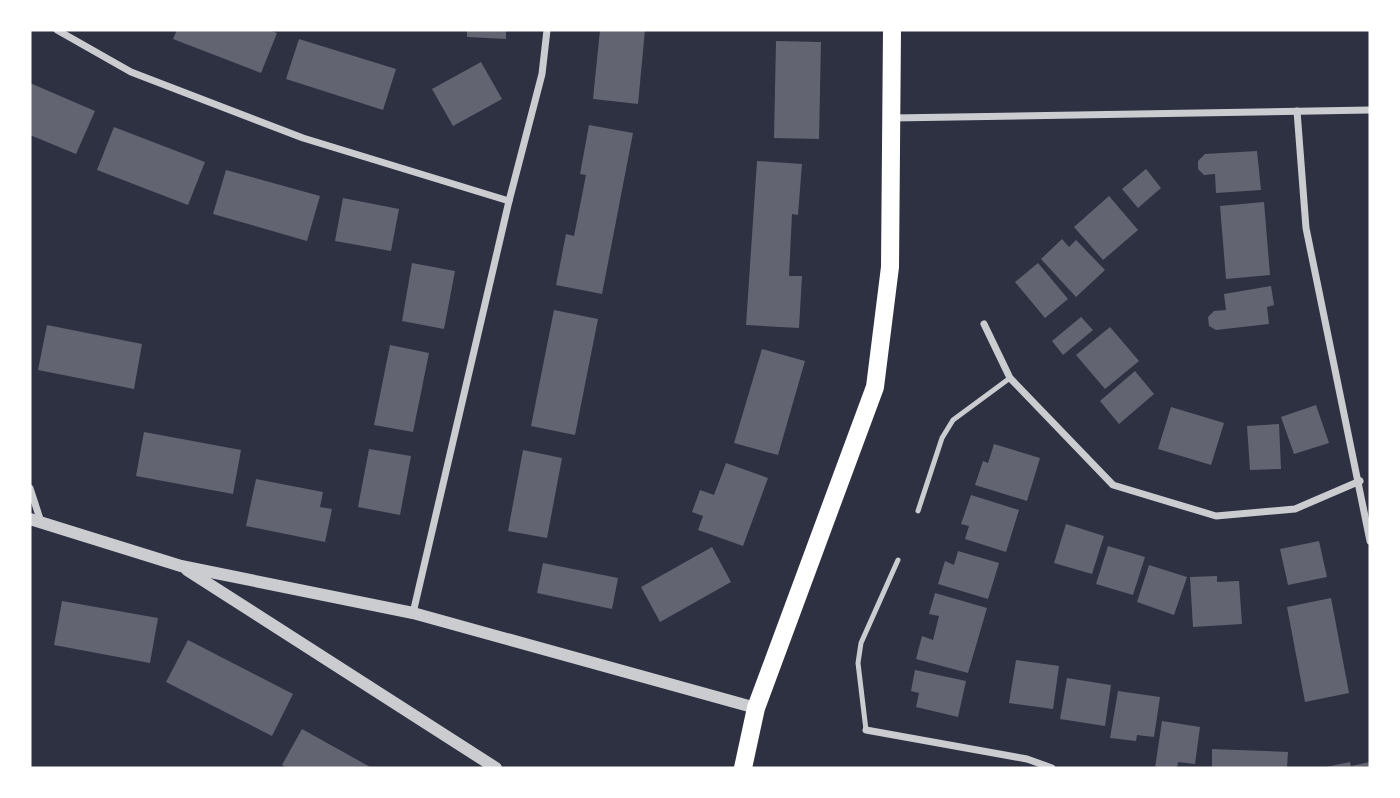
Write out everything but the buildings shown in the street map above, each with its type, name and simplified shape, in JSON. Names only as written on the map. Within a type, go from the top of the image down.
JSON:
[{"type":"main road","points":[[743,768],[756,708],[875,387],[890,267],[892,30]]},
{"type":"street","points":[[57,30],[131,72],[267,124],[509,201]]},
{"type":"street","points":[[413,613],[509,201],[542,74],[547,30]]},
{"type":"street","points":[[891,118],[1370,110]]},
{"type":"street","points":[[1297,111],[1306,228],[1360,481],[1370,541]]},
{"type":"street","points":[[984,324],[1010,377],[1113,485],[1216,516],[1296,509],[1360,481]]},
{"type":"street","points":[[30,488],[36,521],[181,566],[413,613],[756,708]]},
{"type":"street","points":[[181,566],[496,768]]},
{"type":"street","points":[[866,730],[1027,759],[1052,768]]},
{"type":"lane","points":[[918,511],[942,438],[953,420],[1010,377]]},
{"type":"lane","points":[[866,730],[858,663],[861,643],[898,560]]}]
